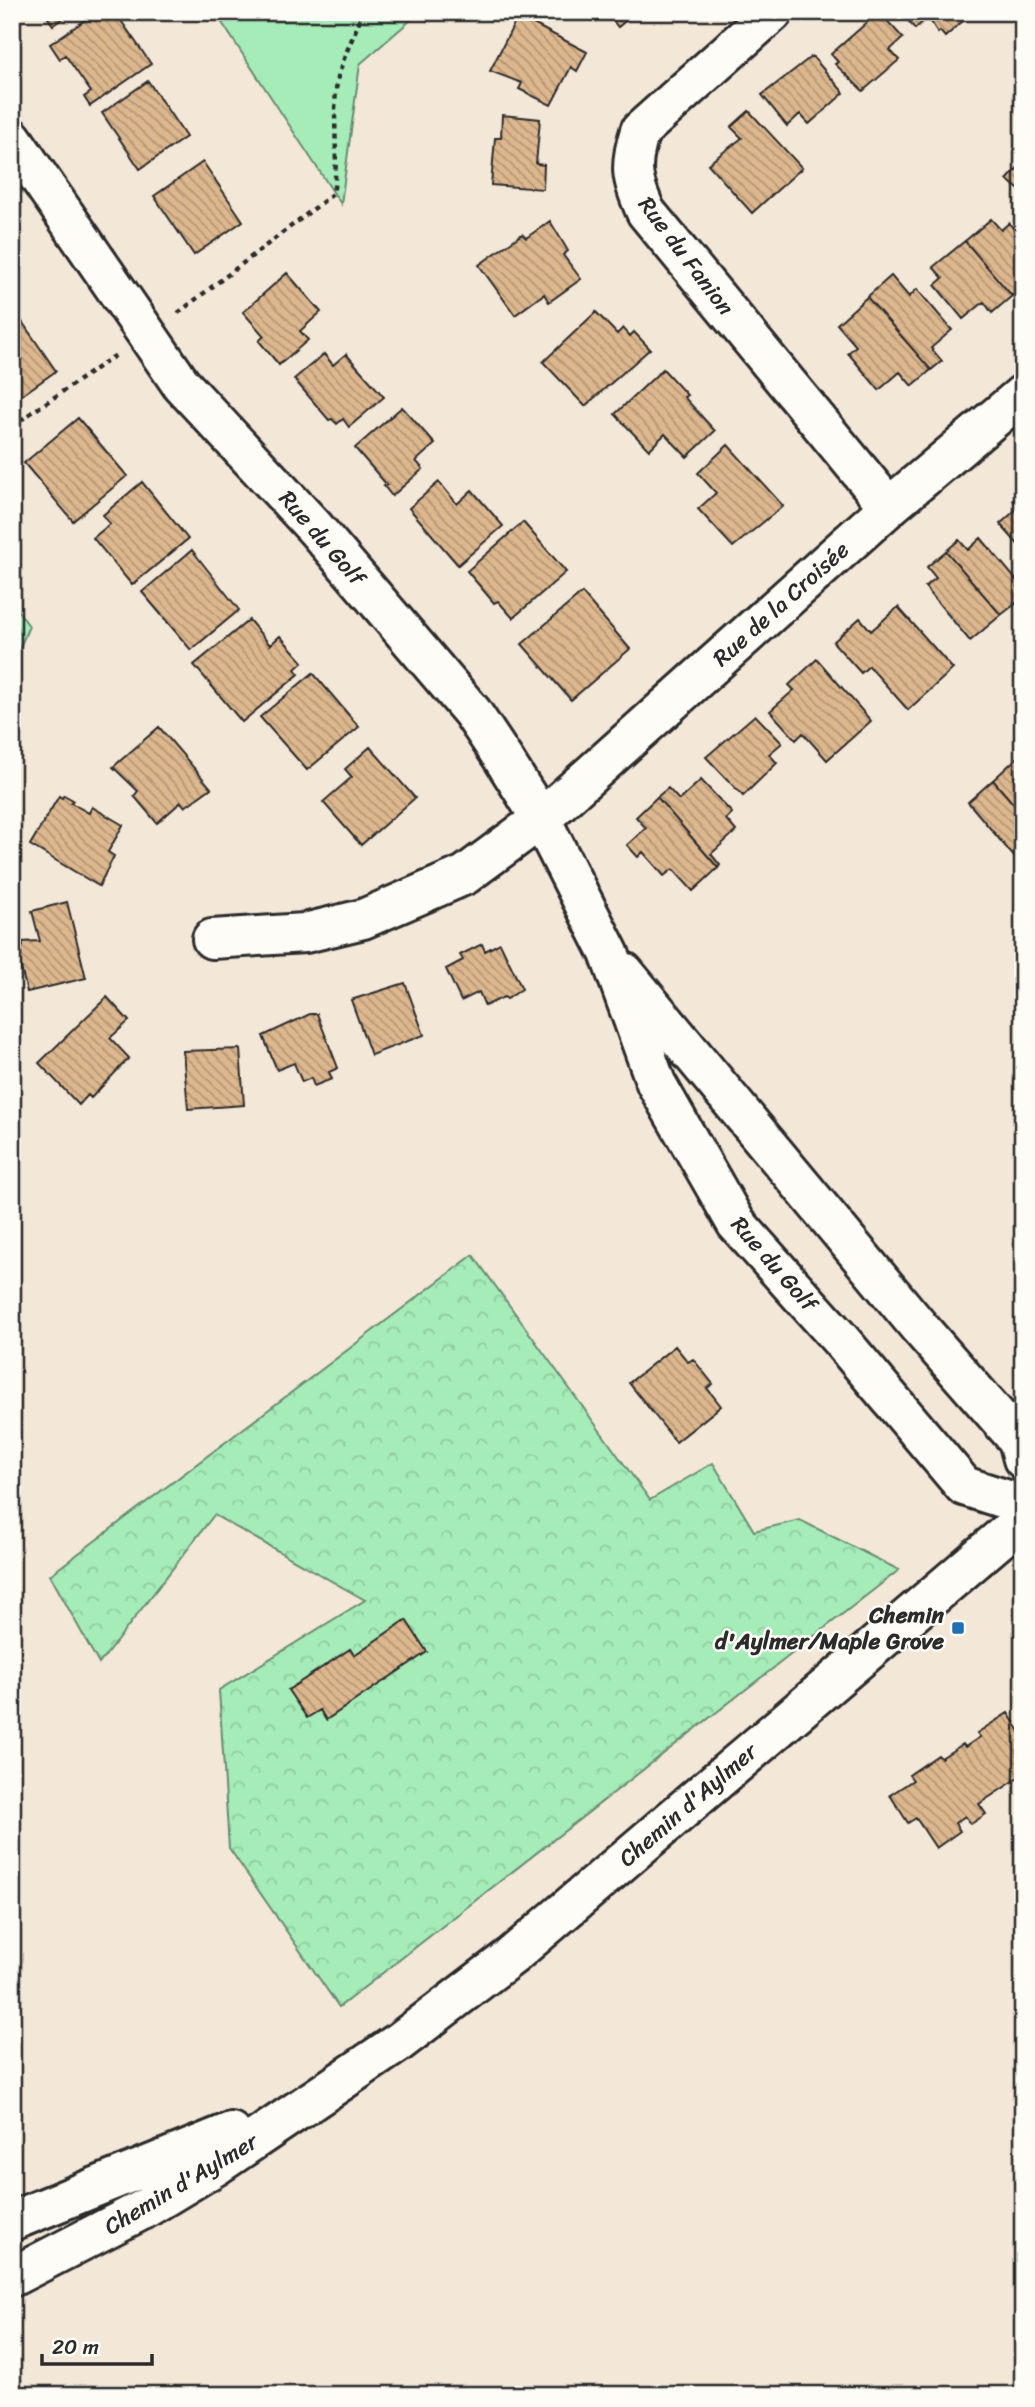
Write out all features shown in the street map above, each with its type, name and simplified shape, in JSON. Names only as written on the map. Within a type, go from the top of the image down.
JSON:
[{"type":"street","name":"Rue du Fanion","points":[[773,12],[640,131],[631,159],[634,185],[646,212],[889,507]]},
{"type":"street","name":"Rue du Golf","points":[[12,138],[181,383],[315,528],[472,712],[541,819],[609,954],[656,1083],[736,1223],[839,1338],[964,1486],[1023,1505]]},
{"type":"street","name":"Rue de la Croisée","points":[[212,939],[305,933],[363,919],[465,875],[541,819],[889,507],[1023,394]]},
{"type":"street","name":"Rue du Golf","points":[[609,954],[919,1327],[1018,1440],[1023,1459]]},
{"type":"street","name":"Chemin d'Aylmer","points":[[12,2277],[146,2208],[237,2152],[399,2042],[513,1955],[1023,1519]]},
{"type":"street","name":"Chemin d'Aylmer","points":[[12,2221],[191,2151],[344,2079]]},
{"type":"path","points":[[12,426],[148,336],[333,194],[337,176],[336,90],[340,69],[362,12]]},
{"type":"green space","points":[[215,12],[420,12],[360,64],[341,204]]},
{"type":"green space","points":[[12,602],[29,626],[12,666]]},
{"type":"green space","points":[[473,1255],[650,1500],[713,1463],[754,1531],[800,1520],[899,1570],[339,2007],[229,1848],[219,1690],[365,1600],[214,1515],[99,1664],[50,1575]]},
{"type":"building","points":[[44,12],[72,12],[53,25]]},
{"type":"building","points":[[97,12],[115,12],[151,64],[90,106],[84,97],[91,92],[65,55],[60,59],[50,44]]},
{"type":"building","points":[[606,12],[633,12],[634,14],[618,27]]},
{"type":"building","points":[[879,12],[903,38],[890,50],[899,60],[863,91],[835,64],[838,62],[831,54]]},
{"type":"building","points":[[901,12],[973,12],[945,37],[940,31],[938,33],[928,17],[915,29]]},
{"type":"building","points":[[518,16],[587,52],[577,71],[571,67],[551,105],[519,89],[522,83],[490,71]]},
{"type":"building","points":[[812,56],[844,93],[809,124],[800,114],[787,126],[762,95]]},
{"type":"building","points":[[148,81],[186,137],[140,169],[102,113]]},
{"type":"building","points":[[749,111],[802,168],[752,213],[708,164],[742,138],[731,127]]},
{"type":"building","points":[[502,115],[540,119],[536,164],[544,165],[543,189],[491,185],[495,138],[501,138]]},
{"type":"building","points":[[203,162],[243,221],[194,255],[154,196]]},
{"type":"building","points":[[1023,162],[1023,193],[1007,180]]},
{"type":"building","points":[[991,219],[1001,230],[1009,223],[1023,240],[1023,272],[1016,277],[1023,287],[1012,296],[965,241]]},
{"type":"building","points":[[550,221],[568,251],[563,255],[581,279],[549,302],[544,294],[515,315],[479,265],[522,234],[526,238]]},
{"type":"building","points":[[965,241],[1012,296],[992,313],[984,302],[963,319],[935,285],[943,278],[933,267]]},
{"type":"building","points":[[287,273],[321,312],[300,331],[308,340],[279,365],[259,341],[264,336],[243,312]]},
{"type":"building","points":[[891,276],[909,297],[917,289],[952,330],[931,348],[942,361],[931,370],[867,297]]},
{"type":"building","points":[[867,297],[931,370],[912,386],[900,372],[879,390],[848,353],[856,346],[837,324]]},
{"type":"building","points":[[14,310],[56,371],[12,402],[12,312]]},
{"type":"building","points":[[596,312],[617,334],[623,328],[630,336],[634,332],[650,349],[585,406],[543,362]]},
{"type":"building","points":[[324,354],[333,365],[346,354],[384,397],[349,427],[343,419],[337,424],[332,419],[329,420],[294,379]]},
{"type":"building","points":[[663,369],[715,431],[687,457],[665,434],[649,450],[615,414]]},
{"type":"building","points":[[402,407],[435,444],[416,461],[423,469],[392,496],[384,486],[387,485],[355,448]]},
{"type":"building","points":[[78,418],[127,476],[73,521],[24,463]]},
{"type":"building","points":[[728,445],[783,506],[733,547],[698,509],[716,493],[698,473]]},
{"type":"building","points":[[142,482],[188,539],[132,585],[93,538],[110,524],[103,515]]},
{"type":"building","points":[[439,482],[457,504],[472,490],[503,526],[458,565],[409,508]]},
{"type":"building","points":[[1023,492],[1023,550],[1000,524],[1019,507],[1013,500]]},
{"type":"building","points":[[523,522],[566,572],[513,618],[498,601],[494,603],[467,571]]},
{"type":"building","points":[[981,538],[1023,588],[1023,598],[1001,615],[946,551],[959,540],[968,550]]},
{"type":"building","points":[[192,550],[239,610],[191,650],[142,592]]},
{"type":"building","points":[[946,551],[1001,615],[970,641],[925,587],[936,578],[927,567]]},
{"type":"building","points":[[582,593],[630,649],[571,700],[522,644]]},
{"type":"building","points":[[898,607],[953,669],[908,710],[869,666],[861,673],[833,642],[860,618],[871,631]]},
{"type":"building","points":[[249,620],[270,645],[280,636],[303,662],[295,669],[299,674],[242,722],[194,665]]},
{"type":"building","points":[[817,659],[871,721],[827,760],[803,733],[796,740],[770,711],[794,690],[789,685]]},
{"type":"building","points":[[313,673],[359,727],[307,770],[260,717]]},
{"type":"building","points":[[755,715],[782,743],[769,754],[777,763],[743,796],[706,757]]},
{"type":"building","points":[[159,727],[211,788],[185,807],[181,802],[157,823],[134,796],[138,791],[113,767]]},
{"type":"building","points":[[370,747],[415,798],[361,845],[323,802],[352,777],[345,769]]},
{"type":"building","points":[[1018,757],[1023,762],[1023,815],[993,780]]},
{"type":"building","points":[[701,780],[732,813],[726,819],[736,831],[711,854],[720,865],[718,868],[657,797],[668,788],[679,800]]},
{"type":"building","points":[[993,780],[1023,815],[1023,853],[1016,859],[968,802]]},
{"type":"building","points":[[64,795],[73,800],[71,803],[89,813],[92,807],[123,825],[108,852],[114,856],[99,886],[30,845],[59,796],[62,798]]},
{"type":"building","points":[[657,797],[718,868],[693,891],[673,869],[664,876],[643,852],[638,857],[627,845],[646,828],[636,817]]},
{"type":"building","points":[[67,902],[86,978],[27,992],[16,948],[23,946],[22,942],[40,941],[32,911]]},
{"type":"building","points":[[500,943],[522,989],[507,999],[504,997],[485,1006],[479,992],[461,1001],[446,969],[463,960],[460,955],[482,944],[485,951]]},
{"type":"building","points":[[405,983],[424,1035],[371,1055],[351,1000]]},
{"type":"building","points":[[107,997],[129,1021],[110,1038],[129,1058],[91,1098],[88,1095],[79,1105],[39,1063]]},
{"type":"building","points":[[310,1014],[317,1014],[338,1068],[329,1072],[332,1079],[314,1086],[311,1078],[302,1082],[294,1063],[277,1070],[263,1036]]},
{"type":"building","points":[[240,1049],[244,1105],[188,1109],[183,1051]]},
{"type":"building","points":[[675,1346],[688,1362],[693,1359],[713,1384],[707,1388],[721,1406],[676,1442],[629,1383]]},
{"type":"building","points":[[406,1620],[427,1652],[326,1720],[320,1710],[307,1718],[288,1690],[350,1649],[354,1655]]},
{"type":"building","points":[[1008,1713],[1023,1736],[1023,1775],[979,1804],[986,1814],[971,1824],[965,1816],[955,1823],[960,1831],[936,1848],[916,1818],[908,1823],[890,1795],[913,1780],[909,1775],[938,1755],[941,1758],[963,1744],[965,1747],[980,1737],[977,1733]]},
{"type":"place","name":"Chemin d'Aylmer/Maple Grove","points":[[958,1628]]}]
